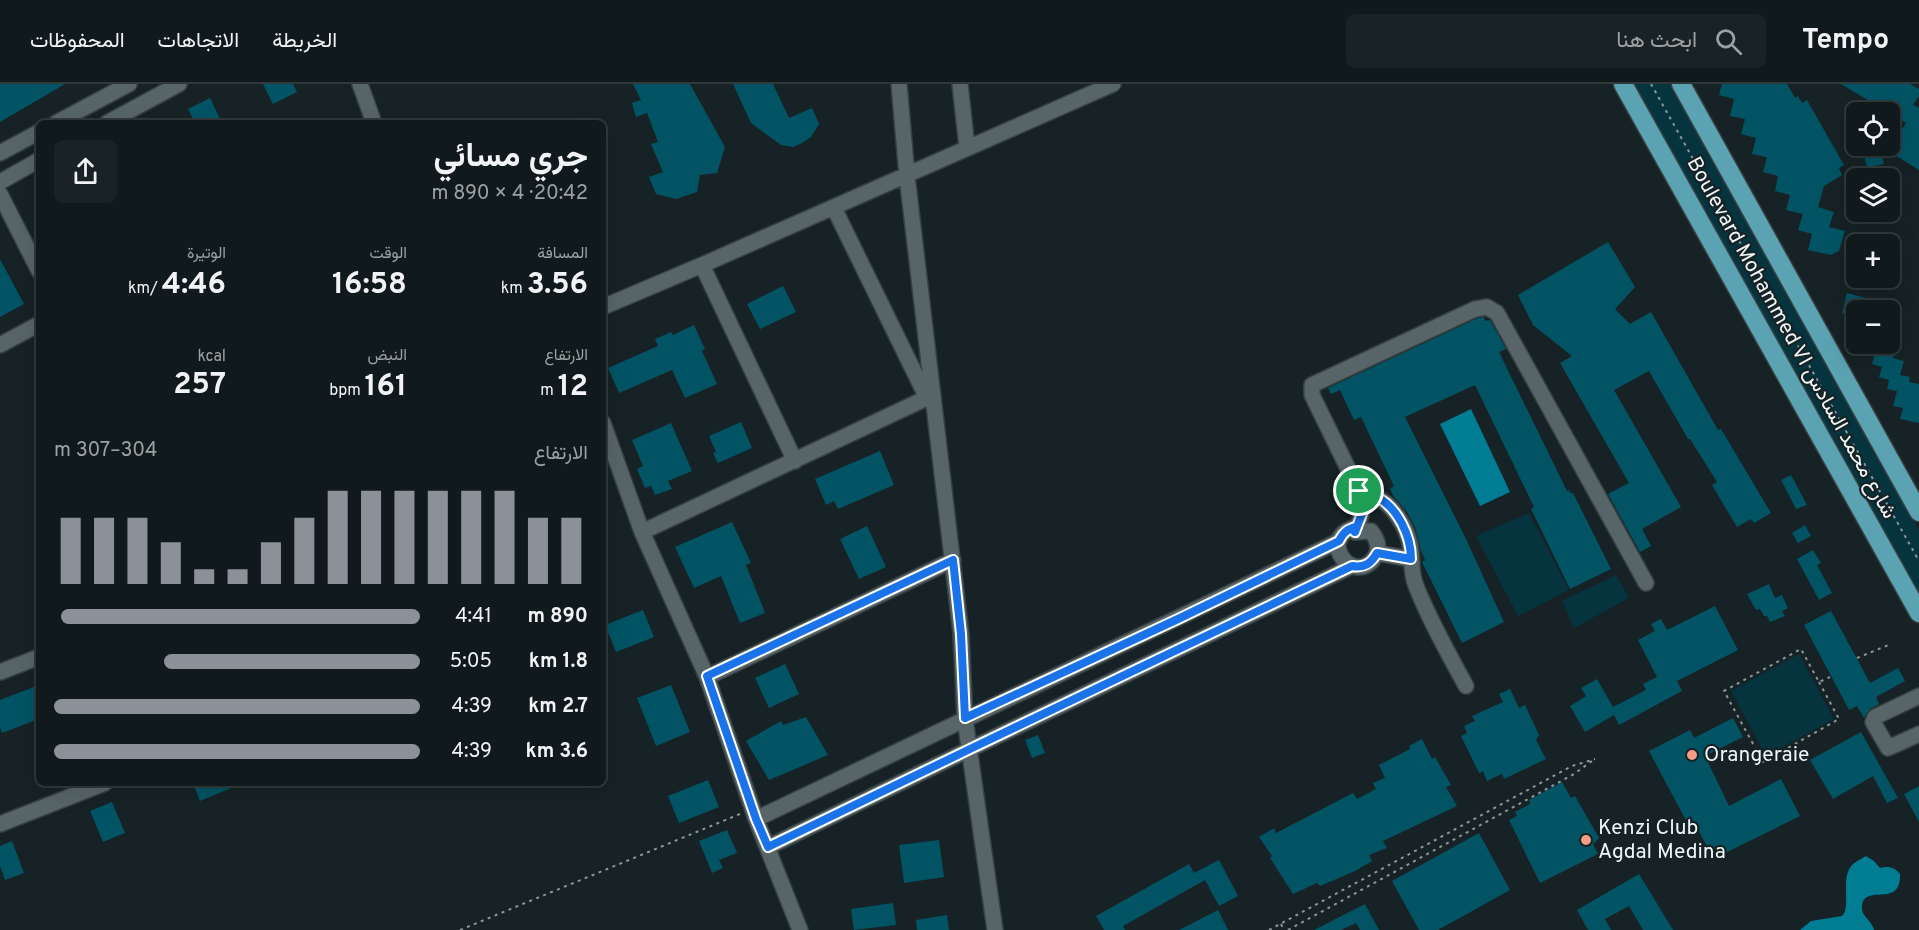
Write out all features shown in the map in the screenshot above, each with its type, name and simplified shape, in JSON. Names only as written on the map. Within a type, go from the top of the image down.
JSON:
[{"type":"main road","name":"Boulevard Mohammed VI شارع محمد السادس","points":[[1623,84],[1919,613]]},
{"type":"main road","name":"Boulevard Mohammed VI شارع محمد السادس","points":[[1681,84],[1919,512]]},
{"type":"street","points":[[62,120],[129,84]]},
{"type":"street","points":[[113,120],[179,84]]},
{"type":"street","points":[[360,84],[373,120]]},
{"type":"street","points":[[898,84],[930,397],[961,634],[965,718],[995,930]]},
{"type":"street","points":[[960,84],[967,148]]},
{"type":"street","points":[[606,306],[834,208],[1113,84]]},
{"type":"street","points":[[0,153],[36,134]]},
{"type":"street","points":[[0,182],[36,162]]},
{"type":"street","points":[[0,194],[36,265]]},
{"type":"street","points":[[834,208],[930,397]]},
{"type":"street","points":[[702,265],[795,461]]},
{"type":"street","points":[[1355,532],[1363,511],[1359,491],[1312,395],[1312,385],[1475,309],[1487,307],[1497,314],[1646,583]]},
{"type":"street","points":[[0,345],[36,326]]},
{"type":"street","points":[[642,532],[930,397]]},
{"type":"street","points":[[606,431],[642,532],[707,676],[754,814],[800,930]]},
{"type":"street","points":[[1359,491],[1379,498],[1403,524],[1408,536],[1411,575],[1432,625],[1466,686]]},
{"type":"street","points":[[1356,527],[1355,532],[1371,531],[1378,545],[1374,560],[1360,567],[1345,562],[1338,549],[1342,534],[1356,527]]},
{"type":"street","points":[[754,814],[1178,619],[1339,541]]},
{"type":"street","points":[[1377,553],[1411,559]]},
{"type":"street","points":[[707,676],[953,560]]},
{"type":"street","points":[[768,847],[1352,566]]},
{"type":"street","points":[[1178,619],[1191,644]]},
{"type":"street","points":[[0,672],[36,658]]},
{"type":"street","points":[[1919,696],[1875,717],[1873,722],[1888,748],[1919,735]]},
{"type":"street","points":[[0,824],[97,786]]},
{"type":"path","points":[[1651,84],[1919,561]]},
{"type":"path","points":[[1857,658],[1890,644]]},
{"type":"path","points":[[1801,649],[1819,682],[1839,719],[1763,762],[1724,690],[1801,649]]},
{"type":"path","points":[[1819,682],[1830,676]]},
{"type":"path","points":[[1738,727],[1742,724]]},
{"type":"path","points":[[1269,930],[1572,766],[1595,759],[1574,774],[1286,930],[1281,924]]},
{"type":"path","points":[[1491,810],[1495,817]]},
{"type":"path","points":[[460,930],[754,814]]},
{"type":"shaded area","points":[[1634,84],[1670,84],[1919,530],[1919,594]]},
{"type":"shaded area","points":[[1529,513],[1569,590],[1518,616],[1476,536]]},
{"type":"shaded area","points":[[1616,575],[1629,598],[1574,628],[1562,601]]},
{"type":"shaded area","points":[[1799,654],[1834,719],[1766,756],[1731,691]]},
{"type":"water","points":[[1471,409],[1510,492],[1480,506],[1440,424]]},
{"type":"water","points":[[1866,856],[1880,868],[1891,868],[1900,874],[1899,884],[1895,891],[1870,896],[1862,905],[1863,912],[1874,930],[1800,930],[1811,921],[1842,916],[1846,905],[1849,870],[1853,864]]},
{"type":"building","points":[[0,84],[65,84],[0,122]]},
{"type":"building","points":[[263,84],[293,84],[297,92],[273,104]]},
{"type":"building","points":[[633,84],[690,84],[725,147],[717,173],[700,175],[697,192],[676,199],[656,194],[649,177],[663,172],[651,144],[658,142],[647,113],[636,117],[632,103],[641,100]]},
{"type":"building","points":[[733,84],[773,84],[789,118],[812,108],[819,124],[811,137],[802,143],[793,147],[781,145],[751,123]]},
{"type":"building","points":[[1722,84],[1787,84],[1795,98],[1798,96],[1802,103],[1807,100],[1844,165],[1839,168],[1842,175],[1824,186],[1818,207],[1834,212],[1829,227],[1845,231],[1839,251],[1831,255],[1808,250],[1812,234],[1798,230],[1803,214],[1786,210],[1790,195],[1775,191],[1778,176],[1763,172],[1767,157],[1752,154],[1756,138],[1741,134],[1745,119],[1730,116],[1734,99],[1719,95]]},
{"type":"building","points":[[1841,84],[1910,84],[1919,89],[1919,96],[1913,105],[1919,108],[1919,170],[1896,156],[1900,156],[1900,132],[1906,123],[1900,119],[1900,102],[1871,102]]},
{"type":"building","points":[[210,98],[221,120],[194,120],[188,109]]},
{"type":"building","points":[[1864,156],[1882,156],[1884,164],[1867,168]]},
{"type":"building","points":[[1608,242],[1635,287],[1615,309],[1630,324],[1651,312],[1718,430],[1721,429],[1771,513],[1754,523],[1751,519],[1737,527],[1712,485],[1717,482],[1688,439],[1649,371],[1614,390],[1681,507],[1642,529],[1651,546],[1640,552],[1608,494],[1629,483],[1560,363],[1572,356],[1533,325],[1518,295]]},
{"type":"building","points":[[0,259],[24,304],[0,317]]},
{"type":"building","points":[[783,286],[796,312],[760,329],[747,304]]},
{"type":"building","points":[[1847,293],[1866,298],[1866,300],[1846,300],[1846,314],[1842,313]]},
{"type":"building","points":[[1484,317],[1485,321],[1490,320],[1506,349],[1499,352],[1567,491],[1573,493],[1611,569],[1570,589],[1531,509],[1534,507],[1475,385],[1405,417],[1466,539],[1504,622],[1462,643],[1422,562],[1425,560],[1415,527],[1390,489],[1394,486],[1361,417],[1354,420],[1340,390],[1331,394],[1328,388]]},
{"type":"building","points":[[694,325],[705,349],[702,351],[717,384],[685,398],[672,370],[619,393],[608,368],[658,346],[655,339],[671,332],[673,335]]},
{"type":"building","points":[[1875,354],[1894,354],[1893,358],[1904,361],[1900,375],[1910,377],[1909,382],[1919,384],[1919,423],[1900,419],[1903,408],[1893,406],[1897,391],[1887,389],[1889,380],[1879,377],[1882,367],[1872,364]]},
{"type":"building","points":[[741,422],[752,448],[718,463],[709,436]]},
{"type":"building","points":[[671,423],[692,471],[668,481],[672,489],[655,495],[651,486],[645,488],[637,469],[643,466],[632,440]]},
{"type":"building","points":[[880,451],[894,485],[838,509],[834,501],[826,505],[815,479]]},
{"type":"building","points":[[1791,475],[1807,505],[1796,509],[1781,480]]},
{"type":"building","points":[[732,522],[751,563],[746,565],[765,613],[740,623],[721,576],[694,588],[675,547]]},
{"type":"building","points":[[1805,525],[1811,536],[1798,543],[1792,533]]},
{"type":"building","points":[[867,526],[886,567],[859,579],[840,539]]},
{"type":"building","points":[[1813,550],[1821,563],[1817,565],[1832,593],[1819,600],[1797,559]]},
{"type":"building","points":[[1769,584],[1775,598],[1782,595],[1788,608],[1782,611],[1785,616],[1770,622],[1760,609],[1756,610],[1747,594]]},
{"type":"building","points":[[1715,606],[1738,650],[1677,681],[1682,691],[1619,725],[1614,715],[1585,732],[1570,706],[1586,696],[1581,688],[1597,679],[1613,707],[1646,690],[1643,684],[1657,677],[1638,640],[1655,631],[1651,624],[1661,619],[1667,630]]},
{"type":"building","points":[[643,610],[654,637],[616,652],[606,625]]},
{"type":"building","points":[[1831,611],[1870,683],[1898,668],[1905,681],[1876,697],[1879,704],[1870,709],[1864,718],[1857,706],[1849,710],[1804,625]]},
{"type":"building","points":[[785,664],[799,694],[769,708],[755,678]]},
{"type":"building","points":[[671,685],[690,732],[656,746],[637,698]]},
{"type":"building","points":[[36,686],[36,720],[2,733],[0,700]]},
{"type":"building","points":[[1510,689],[1519,708],[1525,705],[1539,735],[1536,740],[1546,759],[1504,779],[1502,774],[1487,781],[1483,771],[1479,773],[1461,736],[1467,733],[1464,726],[1475,721],[1472,716],[1503,702],[1499,694]]},
{"type":"building","points":[[806,717],[828,755],[769,780],[746,741],[781,721],[783,725]]},
{"type":"building","points":[[1733,718],[1743,737],[1705,756],[1729,806],[1781,779],[1800,816],[1713,859],[1696,825],[1690,828],[1649,751],[1690,730],[1694,738]]},
{"type":"building","points":[[1861,732],[1898,798],[1887,803],[1873,776],[1833,799],[1810,760]]},
{"type":"building","points":[[1038,735],[1045,753],[1032,758],[1025,740]]},
{"type":"building","points":[[1422,739],[1432,759],[1435,757],[1451,785],[1446,787],[1457,806],[1383,841],[1387,848],[1369,855],[1372,861],[1355,871],[1320,886],[1317,883],[1293,894],[1259,837],[1274,828],[1276,833],[1353,793],[1357,799],[1376,789],[1373,783],[1385,778],[1379,765],[1410,749],[1409,746]]},
{"type":"building","points":[[708,780],[719,807],[679,823],[668,796]]},
{"type":"building","points":[[1562,782],[1571,798],[1575,796],[1599,838],[1593,844],[1598,854],[1540,883],[1509,820],[1517,816],[1515,812],[1530,804],[1529,800]]},
{"type":"building","points":[[194,786],[236,786],[200,801]]},
{"type":"building","points":[[1919,786],[1919,822],[1904,794]]},
{"type":"building","points":[[112,802],[125,833],[103,842],[90,811]]},
{"type":"building","points":[[727,830],[737,853],[719,860],[723,868],[712,873],[699,841]]},
{"type":"building","points":[[1479,833],[1510,890],[1438,930],[1419,930],[1392,881]]},
{"type":"building","points":[[939,840],[944,877],[904,883],[899,845]]},
{"type":"building","points":[[12,841],[24,873],[5,880],[0,866],[0,846]]},
{"type":"building","points":[[1219,860],[1238,896],[1219,906],[1205,880],[1123,926],[1125,930],[1104,930],[1096,916],[1189,864],[1194,873]]},
{"type":"building","points":[[1639,874],[1673,930],[1643,930],[1629,906],[1605,919],[1611,930],[1588,930],[1577,910]]},
{"type":"building","points":[[893,903],[896,925],[854,930],[851,909]]},
{"type":"building","points":[[1365,904],[1379,930],[1360,930],[1356,923],[1341,930],[1314,930]]},
{"type":"building","points":[[1218,910],[1228,930],[1179,930]]},
{"type":"building","points":[[947,915],[949,930],[917,930],[916,920]]},
{"type":"place","name":"Orangeraie","points":[[1692,755]]},
{"type":"place","name":"Kenzi Club Agdal Medina","points":[[1586,840]]},
{"type":"route","points":[[1359,491],[1379,498],[1403,524],[1408,536],[1411,559],[1377,553],[1374,560],[1367,565],[1352,566],[768,847],[756,819],[707,676],[953,560],[961,634],[965,718],[1339,541],[1348,529],[1356,527],[1355,532],[1363,511],[1359,491]]}]
